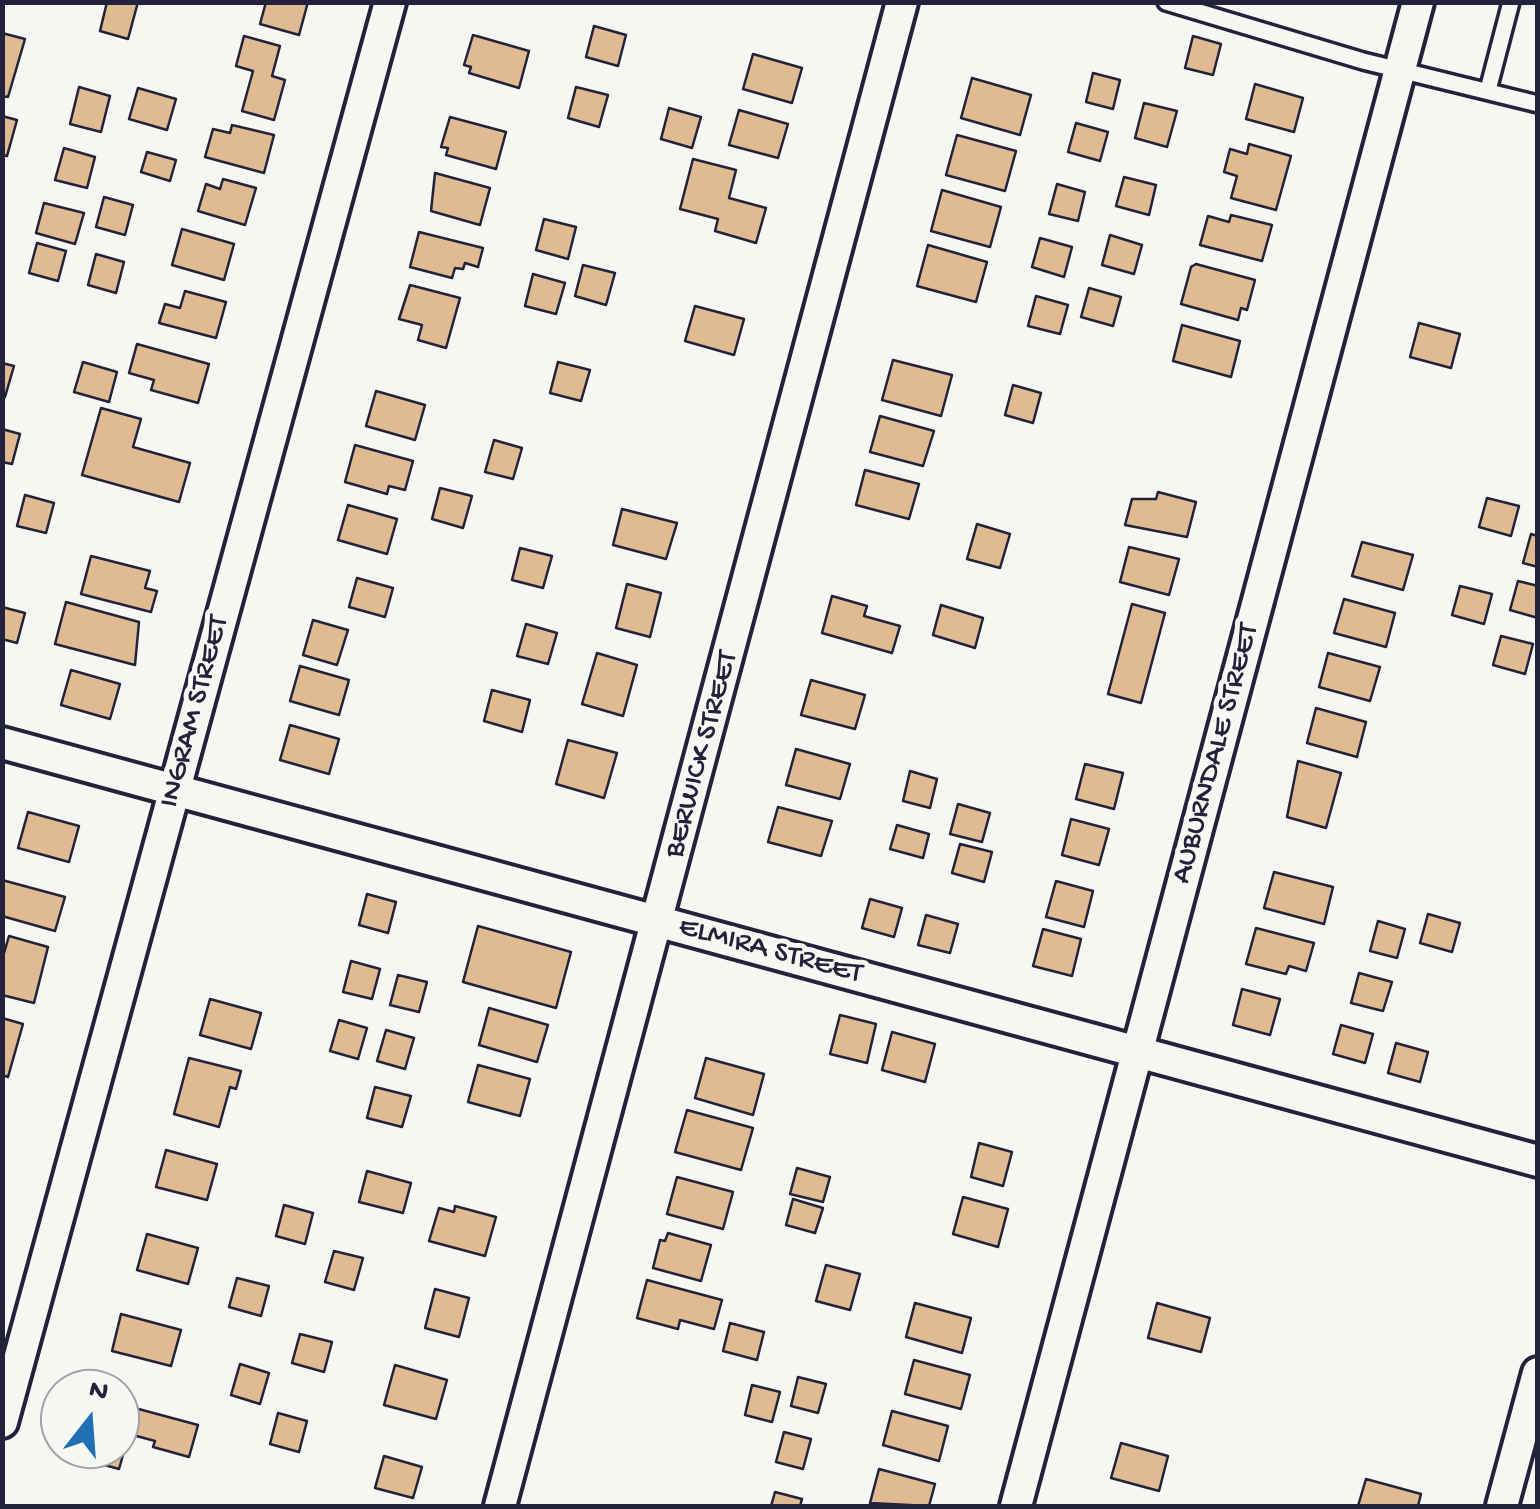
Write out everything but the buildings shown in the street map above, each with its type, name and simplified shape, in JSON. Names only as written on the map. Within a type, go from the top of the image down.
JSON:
[{"type":"street","name":"INGRAM STREET","points":[[2,1422],[390,2]]},
{"type":"street","name":"BERWICK STREET","points":[[500,1506],[902,2]]},
{"type":"street","name":"AUBURNDALE STREET","points":[[1016,1506],[1418,2]]},
{"type":"street","name":"ELMIRA STREET","points":[[2,744],[1538,1161]]},
{"type":"street","points":[[1502,1506],[1538,1373]]},
{"type":"lane","points":[[1166,2],[1402,70],[1538,104]]},
{"type":"lane","points":[[1488,90],[1511,2]]}]
